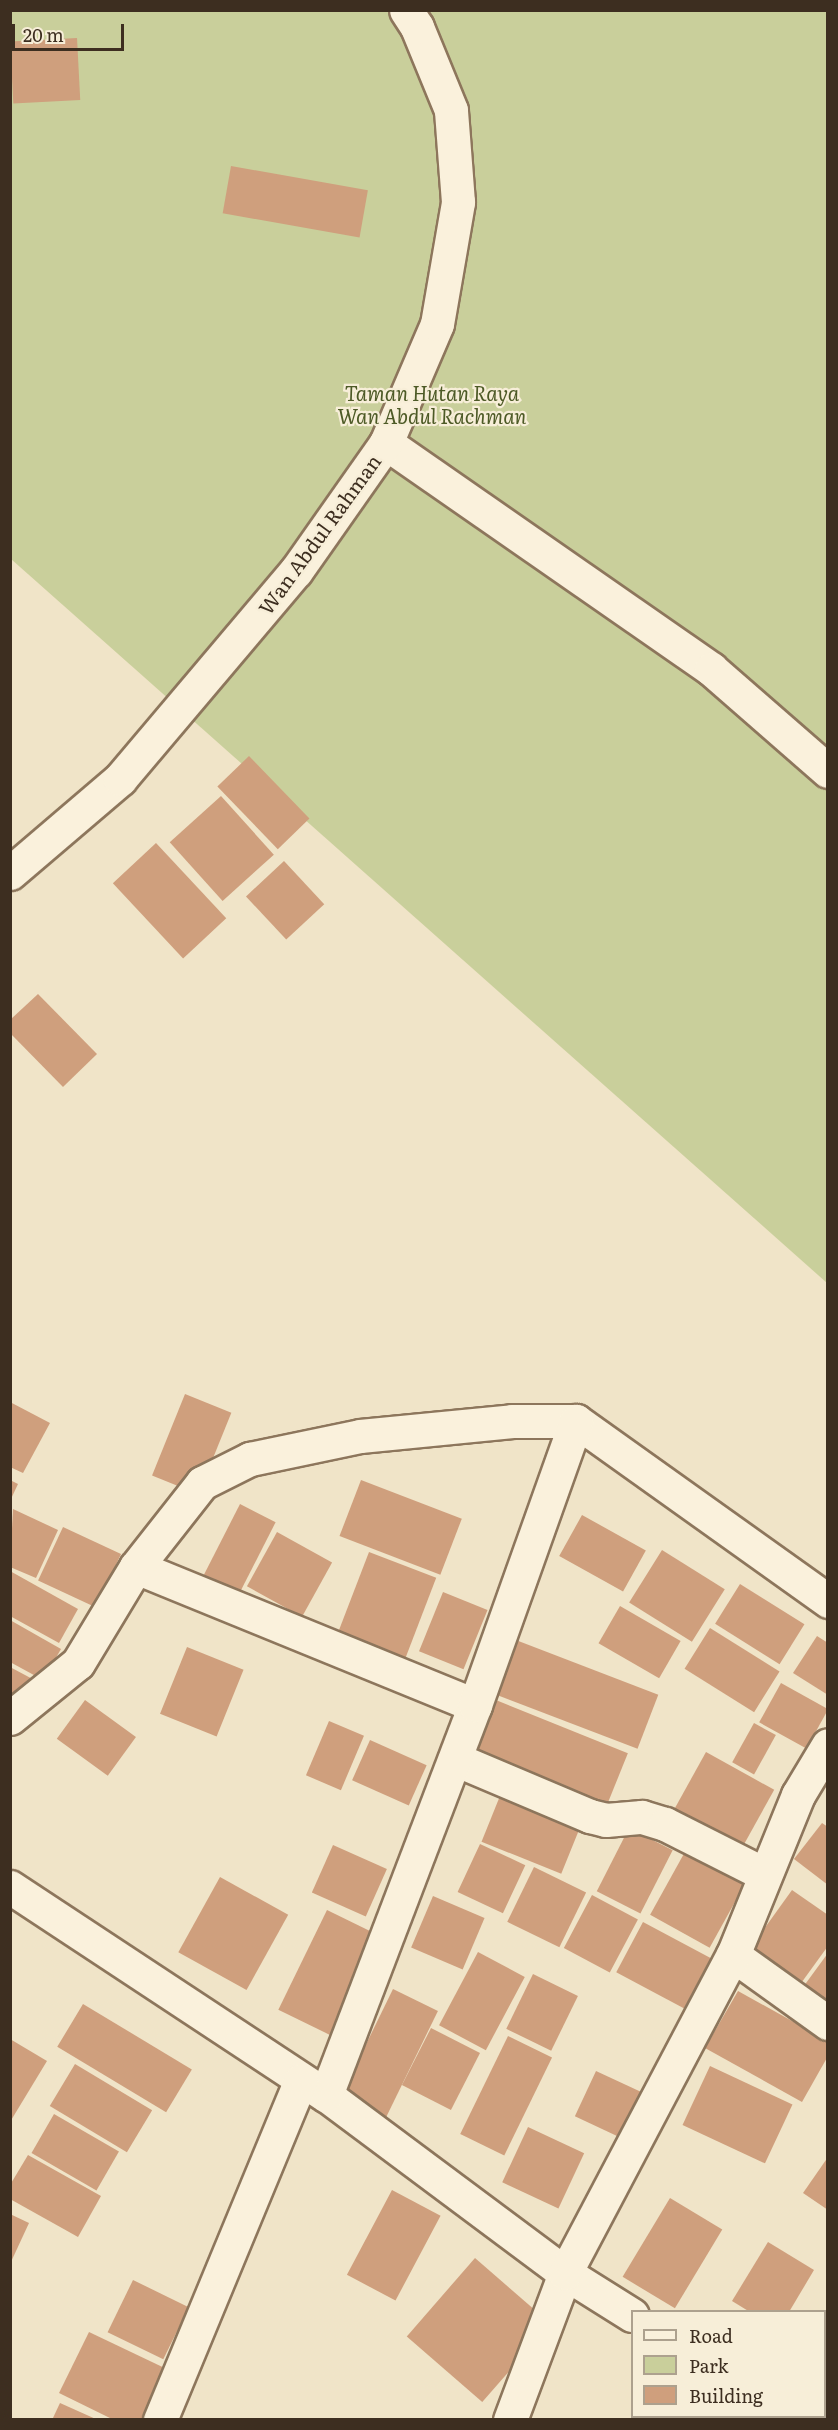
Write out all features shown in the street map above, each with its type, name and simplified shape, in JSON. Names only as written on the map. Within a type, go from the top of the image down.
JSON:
[{"type":"street","name":"Wan Abdul Rahman","points":[[10,873],[120,779],[296,571],[386,443],[437,324],[458,202],[451,110],[417,27],[406,10]]},
{"type":"street","points":[[386,443],[711,669],[828,771]]},
{"type":"street","points":[[10,1718],[78,1663],[135,1568],[202,1483],[250,1459],[360,1436],[512,1421],[576,1421],[828,1601]]},
{"type":"street","points":[[160,2420],[314,2087],[455,1759],[576,1421]]},
{"type":"street","points":[[135,1568],[475,1705]]},
{"type":"street","points":[[510,2420],[565,2273],[733,1955],[798,1795],[828,1745]]},
{"type":"street","points":[[455,1759],[606,1821],[642,1817],[665,1824],[764,1874]]},
{"type":"street","points":[[10,1887],[314,2087],[565,2273],[631,2313]]},
{"type":"street","points":[[733,1955],[828,2023]]},
{"type":"green space","name":"Taman Hutan Raya Wan Abdul Rachman","points":[[11,11],[827,11],[827,1283],[11,559]]},
{"type":"building","points":[[77,38],[80,100],[13,103],[10,42]]},
{"type":"building","points":[[231,166],[368,190],[360,237],[223,213]]},
{"type":"building","points":[[249,756],[309,819],[278,849],[217,787]]},
{"type":"building","points":[[221,796],[274,855],[223,901],[170,842]]},
{"type":"building","points":[[156,843],[226,918],[183,959],[113,883]]},
{"type":"building","points":[[284,861],[324,904],[286,940],[246,896]]},
{"type":"building","points":[[38,994],[97,1054],[63,1087],[10,1033],[10,1020]]},
{"type":"building","points":[[185,1394],[231,1413],[198,1494],[152,1476]]},
{"type":"building","points":[[10,1402],[50,1423],[23,1473],[10,1467]]},
{"type":"building","points":[[10,1480],[18,1484],[10,1501]]},
{"type":"building","points":[[361,1480],[462,1519],[440,1575],[339,1536]]},
{"type":"building","points":[[240,1504],[276,1522],[238,1595],[203,1577]]},
{"type":"building","points":[[13,1509],[58,1530],[36,1578],[10,1567]]},
{"type":"building","points":[[582,1515],[646,1550],[623,1591],[559,1556]]},
{"type":"building","points":[[63,1527],[121,1554],[96,1608],[38,1580]]},
{"type":"building","points":[[277,1532],[332,1563],[302,1617],[247,1586]]},
{"type":"building","points":[[662,1550],[725,1589],[692,1642],[629,1603]]},
{"type":"building","points":[[369,1552],[436,1578],[403,1665],[336,1639]]},
{"type":"building","points":[[10,1571],[78,1609],[59,1643],[10,1616]]},
{"type":"building","points":[[740,1584],[804,1624],[780,1664],[715,1624]]},
{"type":"building","points":[[443,1592],[488,1610],[464,1669],[419,1651]]},
{"type":"building","points":[[620,1606],[681,1641],[659,1678],[598,1643]]},
{"type":"building","points":[[10,1620],[61,1649],[43,1680],[10,1662]]},
{"type":"building","points":[[710,1628],[780,1671],[754,1712],[685,1669]]},
{"type":"building","points":[[817,1636],[828,1643],[828,1695],[793,1673]]},
{"type":"building","points":[[508,1637],[658,1695],[638,1749],[487,1691]]},
{"type":"building","points":[[187,1647],[244,1670],[217,1737],[160,1714]]},
{"type":"building","points":[[10,1667],[40,1683],[10,1710]]},
{"type":"building","points":[[781,1683],[828,1709],[806,1749],[759,1722]]},
{"type":"building","points":[[486,1696],[628,1753],[603,1815],[461,1757]]},
{"type":"building","points":[[85,1700],[136,1737],[108,1776],[57,1739]]},
{"type":"building","points":[[329,1721],[364,1736],[341,1790],[306,1775]]},
{"type":"building","points":[[754,1723],[776,1735],[754,1774],[732,1762]]},
{"type":"building","points":[[370,1740],[427,1765],[409,1805],[352,1780]]},
{"type":"building","points":[[706,1752],[774,1790],[740,1851],[672,1813]]},
{"type":"building","points":[[504,1786],[584,1818],[561,1874],[482,1842]]},
{"type":"building","points":[[822,1823],[828,1827],[828,1885],[794,1859]]},
{"type":"building","points":[[629,1828],[673,1850],[640,1914],[597,1891]]},
{"type":"building","points":[[480,1844],[525,1865],[503,1913],[458,1892]]},
{"type":"building","points":[[333,1845],[387,1869],[366,1917],[312,1893]]},
{"type":"building","points":[[686,1850],[745,1883],[710,1948],[650,1915]]},
{"type":"building","points":[[534,1867],[586,1892],[559,1947],[507,1922]]},
{"type":"building","points":[[220,1877],[288,1915],[247,1990],[178,1952]]},
{"type":"building","points":[[792,1890],[828,1915],[828,1946],[799,1986],[749,1950]]},
{"type":"building","points":[[592,1895],[638,1919],[610,1972],[564,1948]]},
{"type":"building","points":[[433,1896],[485,1918],[463,1969],[411,1948]]},
{"type":"building","points":[[327,1910],[379,1935],[330,2035],[278,2010]]},
{"type":"building","points":[[643,1922],[711,1958],[684,2008],[616,1972]]},
{"type":"building","points":[[478,1952],[525,1977],[486,2050],[439,2025]]},
{"type":"building","points":[[828,1953],[828,2015],[798,1994]]},
{"type":"building","points":[[533,1974],[578,1996],[551,2051],[506,2029]]},
{"type":"building","points":[[393,1989],[438,2011],[385,2120],[340,2098]]},
{"type":"building","points":[[738,1991],[828,2041],[828,2056],[802,2102],[705,2048]]},
{"type":"building","points":[[83,2004],[192,2069],[166,2112],[57,2047]]},
{"type":"building","points":[[431,2028],[480,2053],[451,2110],[402,2085]]},
{"type":"building","points":[[508,2036],[552,2057],[504,2155],[460,2134]]},
{"type":"building","points":[[10,2039],[47,2061],[10,2122]]},
{"type":"building","points":[[75,2064],[152,2110],[127,2152],[50,2106]]},
{"type":"building","points":[[710,2066],[792,2104],[765,2163],[683,2125]]},
{"type":"building","points":[[596,2071],[653,2098],[632,2143],[575,2116]]},
{"type":"building","points":[[54,2114],[119,2152],[96,2190],[32,2153]]},
{"type":"building","points":[[528,2127],[584,2153],[558,2208],[502,2182]]},
{"type":"building","points":[[28,2155],[101,2196],[78,2237],[10,2199],[10,2185]]},
{"type":"building","points":[[828,2157],[828,2210],[803,2193]]},
{"type":"building","points":[[392,2190],[441,2216],[395,2301],[347,2275]]},
{"type":"building","points":[[670,2198],[722,2229],[675,2308],[623,2277]]},
{"type":"building","points":[[10,2214],[29,2223],[10,2264]]},
{"type":"building","points":[[768,2242],[814,2270],[790,2310],[747,2310],[732,2301]]},
{"type":"building","points":[[475,2258],[550,2324],[482,2402],[407,2336]]},
{"type":"building","points":[[133,2280],[189,2307],[163,2359],[108,2332]]},
{"type":"building","points":[[89,2332],[173,2372],[149,2420],[114,2420],[59,2393]]},
{"type":"building","points":[[60,2403],[98,2420],[52,2420]]},
{"type":"building","points":[[652,2418],[682,2418],[652,2420]]}]
